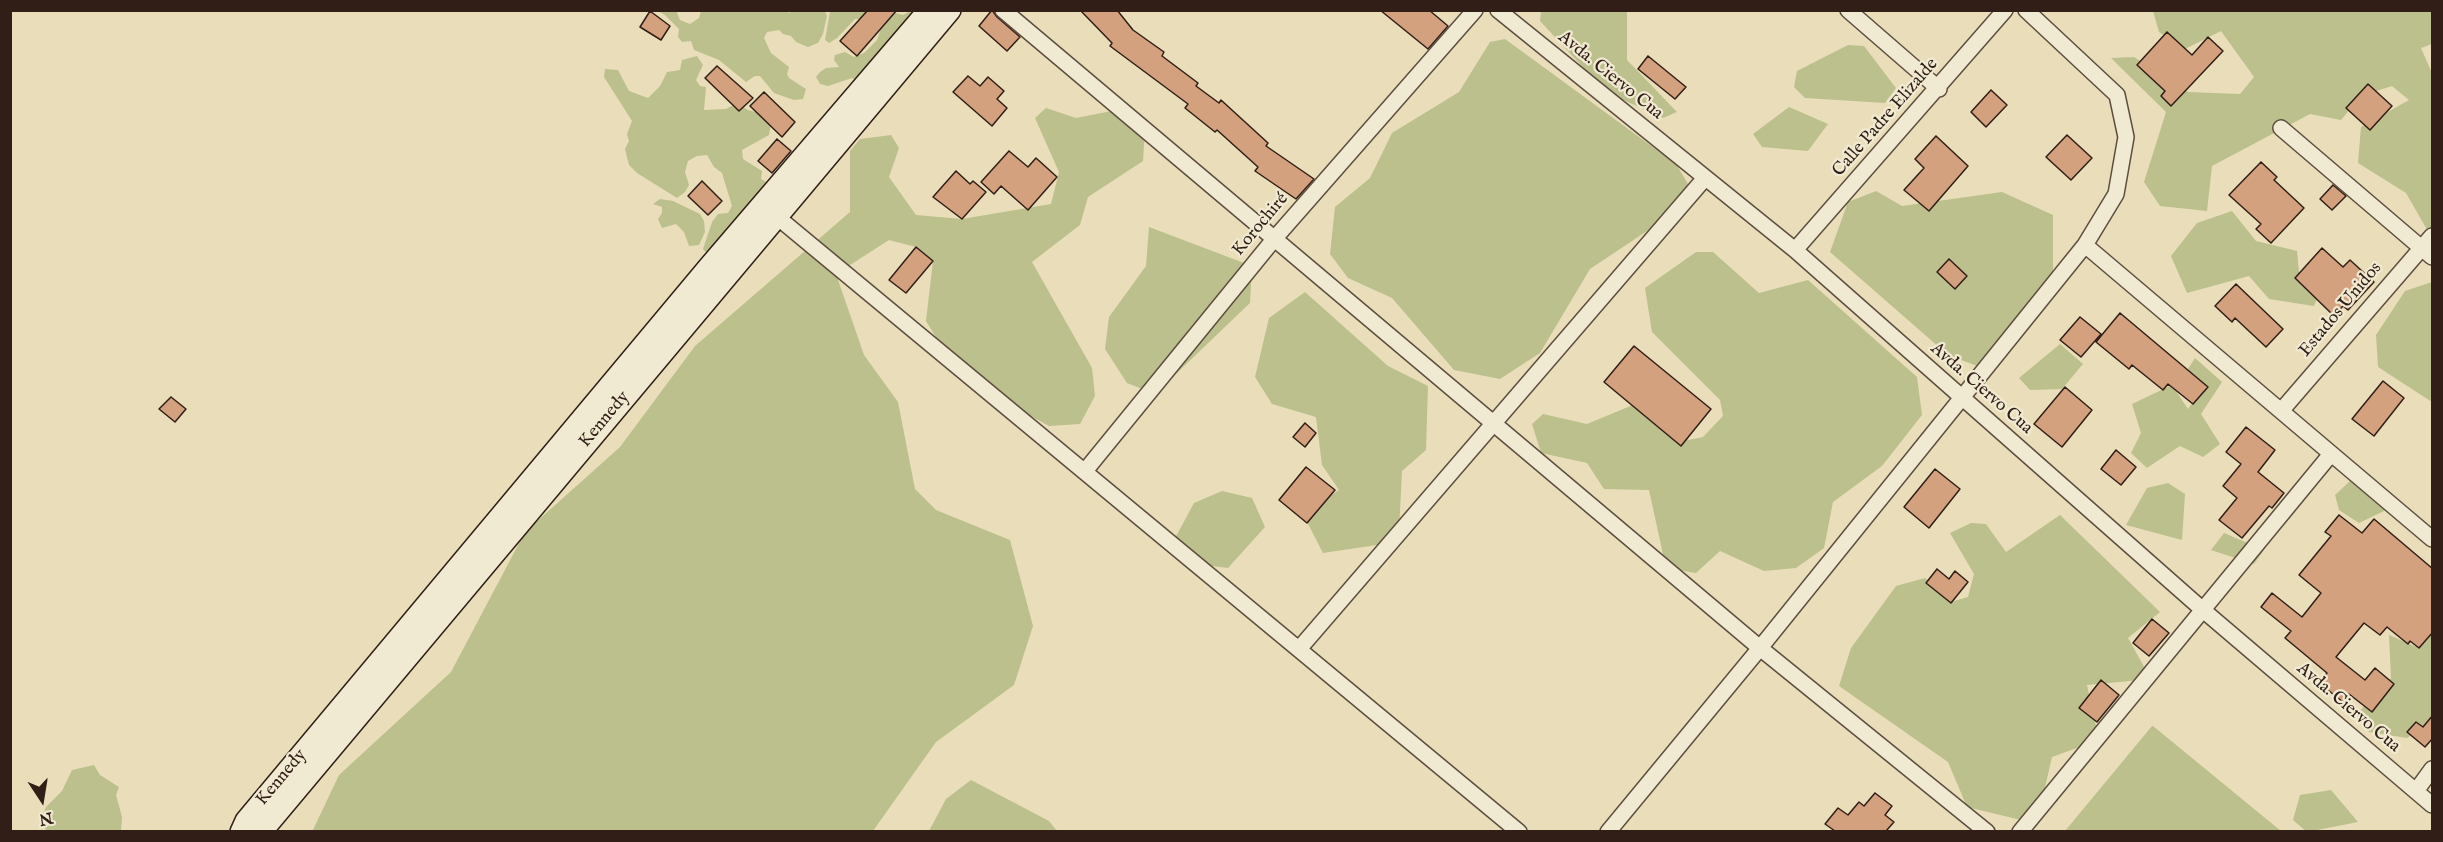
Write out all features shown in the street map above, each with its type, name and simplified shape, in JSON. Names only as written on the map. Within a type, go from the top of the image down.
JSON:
[{"type":"main road","name":"Kennedy","points":[[241,831],[246,821],[708,267],[929,10]]},
{"type":"main road","name":"Kennedy","points":[[261,831],[950,10]]},
{"type":"street","points":[[1004,10],[1760,648],[1987,831]]},
{"type":"street","name":"Korochiré","points":[[1084,471],[1275,238],[1475,10]]},
{"type":"street","name":"Avda. Ciervo Cua","points":[[1498,10],[1795,250],[2204,610],[2433,805]]},
{"type":"street","points":[[1848,10],[1939,89]]},
{"type":"street","name":"Calle Padre Elizalde","points":[[1795,250],[1939,89],[2005,10]]},
{"type":"street","points":[[1608,831],[1760,648],[2085,245],[2116,194],[2126,137],[2117,95],[2026,10]]},
{"type":"street","points":[[2281,128],[2427,252]]},
{"type":"street","points":[[1299,649],[1705,178]]},
{"type":"street","points":[[776,216],[1520,831]]},
{"type":"street","name":"Estados Unidos","points":[[2281,411],[2427,252],[2433,236]]},
{"type":"street","points":[[2085,245],[2433,539]]},
{"type":"street","points":[[2020,831],[2331,454]]},
{"type":"street","points":[[2416,791],[2433,769]]},
{"type":"green space","points":[[658,11],[679,11],[677,13],[680,20],[690,24],[699,18],[701,11],[788,11],[789,13],[825,11],[827,16],[823,34],[818,43],[808,47],[779,30],[767,32],[764,38],[771,53],[789,67],[787,74],[789,78],[806,89],[803,99],[794,100],[774,93],[760,76],[755,76],[746,82],[719,60],[694,50],[691,41],[682,42],[678,37],[679,29]]},
{"type":"green space","points":[[830,11],[873,11],[864,19],[855,19],[829,43],[825,40]]},
{"type":"green space","points":[[910,11],[931,11],[861,82],[852,78],[828,86],[820,84],[816,77],[820,72],[826,68],[839,67],[834,60],[835,55],[845,52],[854,57],[864,53],[877,40],[885,17],[892,12],[903,15]]},
{"type":"green space","points":[[1541,11],[1627,11],[1627,60],[1677,112],[1663,118],[1606,92],[1540,21]]},
{"type":"green space","points":[[2153,11],[2432,11],[2432,44],[2421,48],[2432,73],[2432,233],[2429,233],[2406,193],[2358,163],[2361,127],[2409,100],[2392,86],[2361,96],[2341,120],[2310,114],[2212,166],[2207,211],[2160,206],[2144,182],[2166,112],[2111,58],[2134,57],[2188,92],[2240,94],[2254,77],[2221,31],[2185,49],[2159,32]]},
{"type":"green space","points":[[1505,39],[1676,164],[1691,189],[1686,205],[1590,269],[1540,353],[1500,379],[1454,370],[1392,298],[1348,278],[1330,254],[1335,207],[1370,178],[1392,133],[1459,92],[1490,42]]},
{"type":"green space","points":[[1848,45],[1864,46],[1896,88],[1885,103],[1805,98],[1794,87],[1797,71]]},
{"type":"green space","points":[[697,56],[703,65],[696,80],[700,86],[706,87],[704,110],[726,109],[737,103],[748,110],[763,114],[771,124],[769,135],[742,150],[743,159],[762,171],[761,179],[768,183],[716,264],[703,249],[712,222],[718,214],[728,213],[732,206],[722,173],[714,167],[707,155],[697,156],[688,161],[685,172],[689,185],[685,192],[677,198],[637,173],[629,165],[625,149],[629,141],[627,134],[632,121],[604,77],[605,69],[618,70],[629,91],[648,98],[660,86],[667,72],[680,70],[682,60]]},
{"type":"green space","points":[[1789,107],[1828,124],[1808,151],[1762,147],[1753,134]]},
{"type":"green space","points":[[1046,108],[1076,118],[1122,109],[1145,129],[1143,161],[1088,197],[1080,225],[1032,262],[1092,368],[1095,396],[1080,424],[1049,426],[1022,411],[942,347],[926,321],[933,261],[916,247],[889,240],[836,274],[864,355],[898,402],[915,489],[936,510],[1010,540],[1033,626],[1014,685],[936,742],[873,831],[312,832],[339,775],[451,672],[525,532],[620,447],[695,346],[850,212],[850,151],[860,139],[891,135],[899,148],[889,177],[916,215],[962,219],[1051,204],[1059,172],[1035,118]]},
{"type":"green space","points":[[1876,191],[1902,206],[2002,192],[2053,215],[2053,271],[1977,366],[1948,355],[1830,252],[1848,202]]},
{"type":"green space","points":[[660,199],[673,201],[700,214],[704,221],[705,232],[699,245],[689,246],[684,232],[676,224],[662,228],[658,219],[662,213],[662,207],[653,204]]},
{"type":"green space","points":[[2232,211],[2256,241],[2297,251],[2299,272],[2320,292],[2314,306],[2269,299],[2249,276],[2187,293],[2171,256],[2197,223]]},
{"type":"green space","points":[[1149,227],[1252,266],[1250,303],[1155,394],[1127,383],[1105,349],[1109,317],[1146,266]]},
{"type":"green space","points":[[1696,252],[1713,252],[1759,293],[1808,280],[1917,377],[1922,415],[1882,466],[1833,502],[1824,548],[1796,568],[1764,571],[1720,551],[1696,573],[1666,568],[1649,490],[1604,489],[1587,463],[1541,453],[1532,424],[1543,414],[1587,424],[1640,402],[1688,440],[1703,437],[1723,416],[1720,400],[1652,332],[1645,288]]},
{"type":"green space","points":[[2432,282],[2432,402],[2378,367],[2376,335],[2405,291]]},
{"type":"green space","points":[[1305,292],[1388,366],[1428,386],[1426,450],[1402,471],[1399,532],[1390,543],[1323,553],[1303,514],[1339,490],[1322,465],[1316,417],[1272,404],[1255,377],[1269,318]]},
{"type":"green space","points":[[2060,344],[2083,364],[2062,389],[2030,390],[2019,378]]},
{"type":"green space","points":[[2195,358],[2222,382],[2201,414],[2220,444],[2203,457],[2180,446],[2147,468],[2131,453],[2141,433],[2132,404],[2172,385],[2188,409],[2202,389],[2188,369]]},
{"type":"green space","points":[[2351,480],[2386,510],[2359,523],[2339,510],[2335,495]]},
{"type":"green space","points":[[2168,483],[2185,494],[2182,540],[2126,525],[2147,488]]},
{"type":"green space","points":[[1222,491],[1252,498],[1265,527],[1228,568],[1197,564],[1173,542],[1194,503]]},
{"type":"green space","points":[[2060,515],[2160,612],[2128,638],[2151,679],[2087,685],[2099,740],[2052,757],[2043,796],[2021,820],[1967,807],[1948,762],[1839,686],[1851,648],[1896,586],[1925,578],[1954,601],[1968,597],[1974,574],[1950,533],[1971,523],[1986,524],[2006,552]]},
{"type":"green space","points":[[2224,533],[2264,550],[2254,564],[2211,550]]},
{"type":"green space","points":[[2425,615],[2432,621],[2432,721],[2407,738],[2369,732],[2356,715],[2391,678],[2389,635],[2419,648]]},
{"type":"green space","points":[[2153,726],[2281,831],[2065,831]]},
{"type":"green space","points":[[94,765],[100,775],[119,787],[116,795],[122,817],[121,831],[52,832],[46,830],[41,820],[46,807],[62,791],[72,770]]},
{"type":"green space","points":[[971,780],[1049,821],[1057,831],[929,831],[946,799]]},
{"type":"green space","points":[[2331,790],[2358,822],[2307,832],[2293,820],[2300,795]]},
{"type":"building","points":[[868,10],[897,10],[857,56],[840,41]]},
{"type":"building","points":[[992,10],[1020,37],[1007,51],[979,26]]},
{"type":"building","points":[[1080,10],[1117,10],[1133,30],[1164,52],[1162,56],[1198,83],[1196,86],[1219,103],[1221,100],[1268,143],[1266,146],[1314,179],[1296,199],[1255,171],[1258,167],[1217,130],[1215,132],[1185,108],[1188,104],[1110,46],[1112,43]]},
{"type":"building","points":[[1380,10],[1429,10],[1448,26],[1428,49]]},
{"type":"building","points":[[650,11],[670,26],[661,40],[640,27]]},
{"type":"building","points":[[2167,32],[2192,55],[2208,37],[2223,51],[2171,106],[2161,96],[2165,91],[2137,65]]},
{"type":"building","points":[[1648,56],[1686,87],[1675,99],[1638,69]]},
{"type":"building","points":[[717,66],[753,98],[739,111],[705,78]]},
{"type":"building","points":[[968,76],[980,86],[988,77],[1004,91],[997,99],[1007,108],[992,126],[953,92]]},
{"type":"building","points":[[2368,84],[2392,106],[2370,130],[2346,108]]},
{"type":"building","points":[[1991,90],[2007,105],[1986,127],[1971,112]]},
{"type":"building","points":[[764,92],[795,122],[782,137],[750,106]]},
{"type":"building","points":[[2067,135],[2092,158],[2071,180],[2046,157]]},
{"type":"building","points":[[1936,136],[1968,166],[1929,211],[1904,190],[1924,168],[1915,159]]},
{"type":"building","points":[[777,139],[791,151],[772,173],[758,161]]},
{"type":"building","points":[[1009,151],[1028,167],[1036,158],[1057,177],[1028,210],[1001,186],[994,194],[981,182]]},
{"type":"building","points":[[2261,162],[2277,177],[2274,180],[2304,208],[2271,243],[2256,229],[2261,224],[2229,195]]},
{"type":"building","points":[[956,171],[970,184],[973,181],[986,192],[962,219],[933,197]]},
{"type":"building","points":[[702,181],[722,201],[708,215],[688,196]]},
{"type":"building","points":[[2333,185],[2346,196],[2332,210],[2320,199]]},
{"type":"building","points":[[916,247],[933,261],[906,293],[889,280]]},
{"type":"building","points":[[2322,248],[2343,267],[2350,260],[2374,282],[2348,310],[2343,306],[2334,316],[2295,278]]},
{"type":"building","points":[[1949,259],[1967,276],[1955,289],[1937,272]]},
{"type":"building","points":[[2236,284],[2283,329],[2266,347],[2235,318],[2232,322],[2215,306]]},
{"type":"building","points":[[2120,313],[2208,387],[2193,404],[2168,384],[2163,390],[2132,365],[2129,369],[2096,342]]},
{"type":"building","points":[[2080,317],[2101,334],[2081,357],[2060,340]]},
{"type":"building","points":[[1634,346],[1711,409],[1681,446],[1604,382]]},
{"type":"building","points":[[2383,381],[2404,398],[2374,436],[2352,419]]},
{"type":"building","points":[[2065,387],[2092,410],[2062,447],[2034,424]]},
{"type":"building","points":[[171,397],[186,409],[175,422],[159,409]]},
{"type":"building","points":[[1305,423],[1316,433],[1305,447],[1293,437]]},
{"type":"building","points":[[2246,427],[2275,450],[2258,472],[2284,493],[2272,508],[2269,506],[2242,538],[2219,520],[2237,498],[2223,486],[2241,464],[2226,452]]},
{"type":"building","points":[[2116,450],[2136,467],[2121,485],[2101,469]]},
{"type":"building","points":[[1306,467],[1335,490],[1307,523],[1279,500]]},
{"type":"building","points":[[1935,469],[1960,489],[1929,528],[1904,507]]},
{"type":"building","points":[[2339,515],[2362,533],[2374,519],[2433,569],[2433,632],[2419,648],[2410,641],[2408,644],[2387,627],[2380,635],[2364,623],[2336,657],[2365,680],[2375,668],[2394,684],[2372,712],[2349,694],[2343,702],[2319,683],[2327,673],[2285,638],[2291,631],[2261,607],[2272,593],[2302,617],[2321,593],[2299,575],[2331,536],[2325,532]]},
{"type":"building","points":[[1937,569],[1949,579],[1955,571],[1968,582],[1951,603],[1926,583]]},
{"type":"building","points":[[2152,619],[2169,633],[2149,656],[2133,643]]},
{"type":"building","points":[[2101,680],[2119,695],[2097,722],[2079,708]]},
{"type":"building","points":[[2433,715],[2433,738],[2425,747],[2407,732],[2416,722],[2423,727]]},
{"type":"building","points":[[1875,793],[1892,806],[1885,815],[1894,822],[1886,831],[1835,831],[1825,824],[1838,808],[1848,815],[1859,802],[1864,806]]}]
